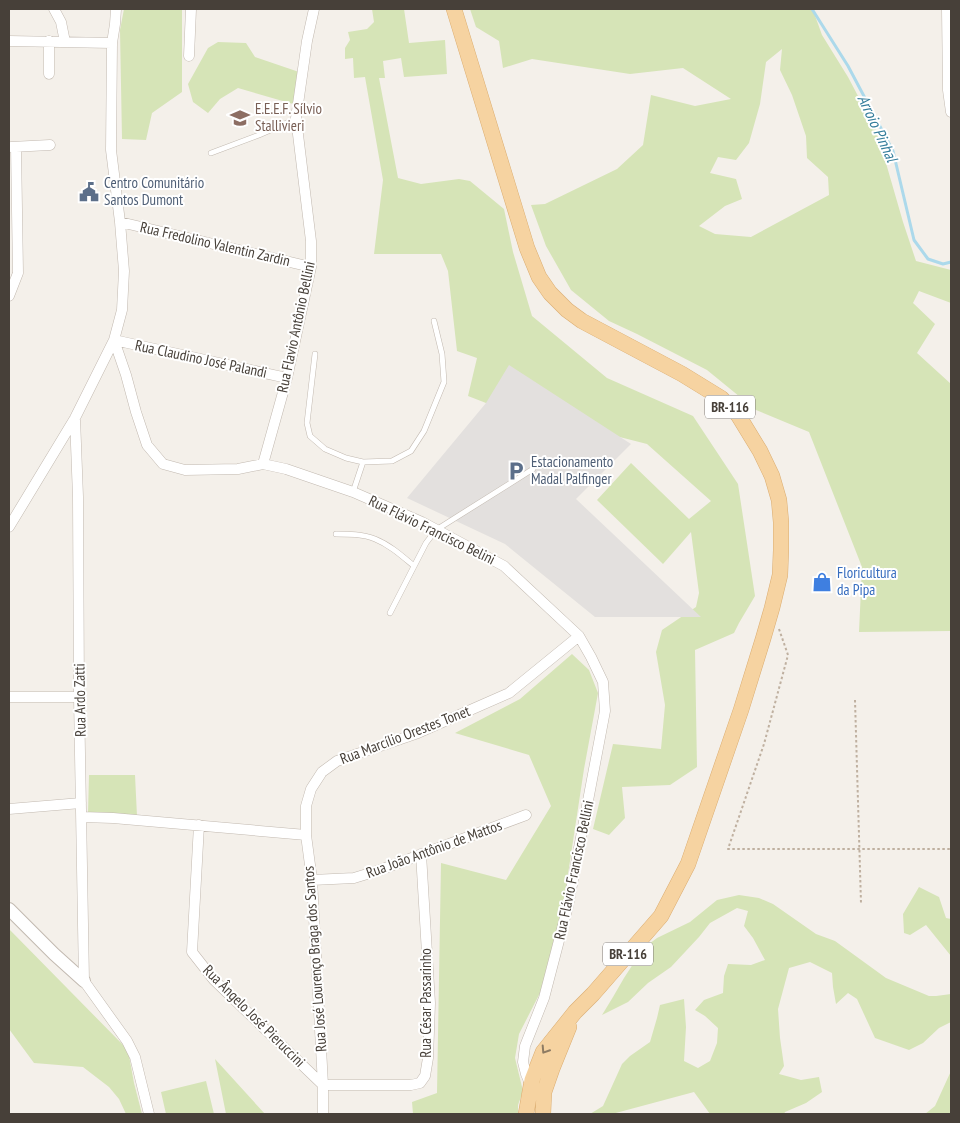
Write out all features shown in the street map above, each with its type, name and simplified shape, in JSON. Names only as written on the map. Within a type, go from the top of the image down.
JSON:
[{"type":"main road","name":"BR-116","points":[[454,9],[527,248],[539,277],[550,293],[567,310],[582,321],[682,374],[721,398],[738,415],[760,451],[772,476],[779,500],[781,522],[780,575],[772,608],[741,710],[688,864],[661,916],[599,988],[575,1012],[543,1052],[533,1076],[526,1114]]},
{"type":"main road","name":"BR-116","points":[[544,1107],[544,1092],[575,1012]]},
{"type":"street","points":[[54,9],[61,22],[65,42]]},
{"type":"street","points":[[9,528],[75,418],[114,340],[122,310],[124,271],[112,159],[112,43],[116,9]]},
{"type":"street","points":[[189,56],[191,9]]},
{"type":"street","name":"Rua Flavio Antônio Bellini","points":[[263,464],[287,378],[311,267],[311,241],[296,118],[307,41],[314,9]]},
{"type":"street","points":[[947,9],[948,90],[951,112]]},
{"type":"street","points":[[9,41],[112,43]]},
{"type":"street","points":[[49,41],[49,74]]},
{"type":"street","points":[[9,296],[18,273],[12,147],[50,145]]},
{"type":"street","name":"Rua Fredolino Valentin Zardin","points":[[120,222],[311,267]]},
{"type":"street","points":[[114,340],[147,445],[163,464],[185,470],[238,469],[263,464]]},
{"type":"street","name":"Rua Claudino José Palandi","points":[[114,340],[287,378]]},
{"type":"street","name":"Rua Ardo Zatti","points":[[75,418],[78,497],[84,982]]},
{"type":"street","name":"Rua Flávio Francisco Belini","points":[[263,464],[286,468],[353,492],[422,522],[504,566],[579,636]]},
{"type":"street","name":"Rua Marcílio Orestes Tonet","points":[[306,834],[306,806],[311,789],[322,772],[337,761],[418,733],[509,693],[579,636]]},
{"type":"street","name":"Rua Flávio Francisco Bellini","points":[[544,1107],[526,1074],[523,1062],[525,1046],[544,998],[568,906],[605,711],[603,682],[579,636]]},
{"type":"street","points":[[9,697],[80,697]]},
{"type":"street","points":[[9,809],[81,802]]},
{"type":"street","name":"Rua João Antônio de Mattos","points":[[312,880],[354,878],[526,815]]},
{"type":"street","points":[[82,817],[306,834]]},
{"type":"street","name":"Rua Ângelo José Pieruccini","points":[[198,825],[192,952],[214,980],[323,1084]]},
{"type":"street","name":"Rua José Lourenço Braga dos Santos","points":[[306,834],[312,880],[323,1114]]},
{"type":"street","name":"Rua César Passarinho","points":[[323,1084],[411,1085],[420,1084],[425,1076],[428,1058],[430,1003],[421,854]]},
{"type":"street","points":[[9,909],[84,982],[127,1041],[135,1057],[149,1114]]},
{"type":"lane","points":[[211,153],[260,135],[296,118]]},
{"type":"lane","points":[[314,354],[307,423],[310,436],[325,449],[346,458],[363,462],[392,461],[411,451],[424,431],[444,382],[442,354],[434,321]]},
{"type":"lane","points":[[353,492],[363,462]]},
{"type":"lane","points":[[390,612],[426,543],[436,530],[533,469]]},
{"type":"lane","points":[[336,534],[355,534],[375,539],[414,566]]},
{"type":"path","points":[[778,627],[788,655],[764,744],[728,849],[951,849]]},
{"type":"path","points":[[855,700],[860,902]]},
{"type":"green space","points":[[124,9],[182,9],[182,92],[152,113],[146,140],[122,139],[120,30]]},
{"type":"green space","points":[[372,9],[404,9],[409,43],[445,40],[447,74],[404,77],[401,58],[383,61],[385,78],[379,78],[398,178],[421,184],[459,179],[470,181],[504,209],[513,252],[532,316],[607,378],[693,416],[738,484],[755,596],[734,633],[695,650],[697,767],[670,785],[622,787],[625,818],[609,835],[593,829],[613,744],[661,749],[665,705],[656,652],[662,630],[696,607],[699,593],[691,532],[663,564],[597,500],[631,463],[689,519],[711,501],[647,444],[486,403],[468,396],[477,358],[457,351],[448,271],[441,254],[374,254],[383,180],[365,77],[354,78],[353,58],[345,59],[345,48],[350,40],[348,32],[367,29],[374,22]]},
{"type":"green space","points":[[470,9],[813,10],[822,35],[848,77],[877,132],[916,261],[951,270],[951,303],[919,291],[913,303],[935,324],[917,353],[951,384],[951,631],[859,632],[862,567],[809,432],[756,410],[707,370],[609,321],[571,290],[546,246],[531,205],[545,204],[617,169],[643,145],[651,95],[695,106],[731,99],[683,68],[630,74],[532,59],[503,68],[499,41],[476,27]],"holes":[[[782,49],[780,70],[792,95],[806,136],[807,158],[828,177],[829,195],[751,237],[715,234],[699,226],[725,206],[742,199],[736,179],[710,173],[718,157],[736,160],[749,143],[760,104],[766,62]]]},
{"type":"green space","points":[[218,42],[246,43],[255,57],[299,72],[293,104],[238,88],[220,99],[208,113],[193,102],[188,84],[208,48]]},
{"type":"green space","points":[[572,654],[589,670],[598,693],[584,769],[563,907],[541,991],[519,1034],[515,1058],[523,1091],[518,1105],[518,1114],[413,1114],[412,1102],[437,1093],[441,863],[506,880],[551,806],[529,755],[455,733],[520,699]]},
{"type":"green space","points":[[89,775],[135,775],[137,816],[88,813]]},
{"type":"green space","points":[[919,887],[939,897],[946,918],[951,919],[951,956],[926,925],[910,935],[904,933],[903,914]]},
{"type":"green space","points":[[739,895],[759,898],[773,904],[816,934],[835,941],[886,978],[929,996],[951,994],[951,1022],[939,1028],[923,1043],[909,1050],[875,1038],[857,999],[848,993],[836,1004],[832,973],[810,962],[789,968],[778,1009],[784,1066],[779,1074],[801,1080],[819,1077],[822,1092],[806,1103],[784,1114],[710,1114],[694,1092],[612,1114],[590,1114],[603,1106],[622,1064],[650,1042],[660,1005],[684,999],[686,1027],[684,1061],[698,1068],[710,1061],[717,1043],[718,1028],[695,1010],[704,1000],[723,993],[724,976],[728,964],[751,965],[765,960],[744,926],[748,911],[737,908],[710,923],[671,967],[648,983],[628,1002],[602,1015],[641,950],[657,938],[690,922],[717,900]]},
{"type":"green space","points":[[9,929],[128,1050],[142,1114],[126,1114],[119,1099],[109,1087],[83,1067],[34,1063],[9,1029]]},
{"type":"green space","points":[[215,1059],[265,1114],[226,1114]]},
{"type":"green space","points":[[951,1071],[951,1114],[925,1114],[935,1106]]},
{"type":"green space","points":[[206,1081],[214,1114],[166,1114],[161,1092]]},
{"type":"shaded area","name":"Estacionamento Madal Palfinger","points":[[509,365],[631,444],[576,499],[701,617],[595,617],[505,544],[407,498],[486,403]]},
{"type":"waterway","name":"Arroio Pinhal","points":[[812,9],[848,66],[893,151],[914,240],[928,259],[943,264],[951,262]]},
{"type":"place","name":"E.E.E.F. Sílvio Stallivieri","points":[[240,118]]},
{"type":"place","name":"Centro Comunitário Santos Dumont","points":[[89,192]]},
{"type":"place","name":"Estacionamento Madal Palfinger","points":[[516,471]]},
{"type":"place","name":"Floricultura da Pipa","points":[[822,582]]}]
